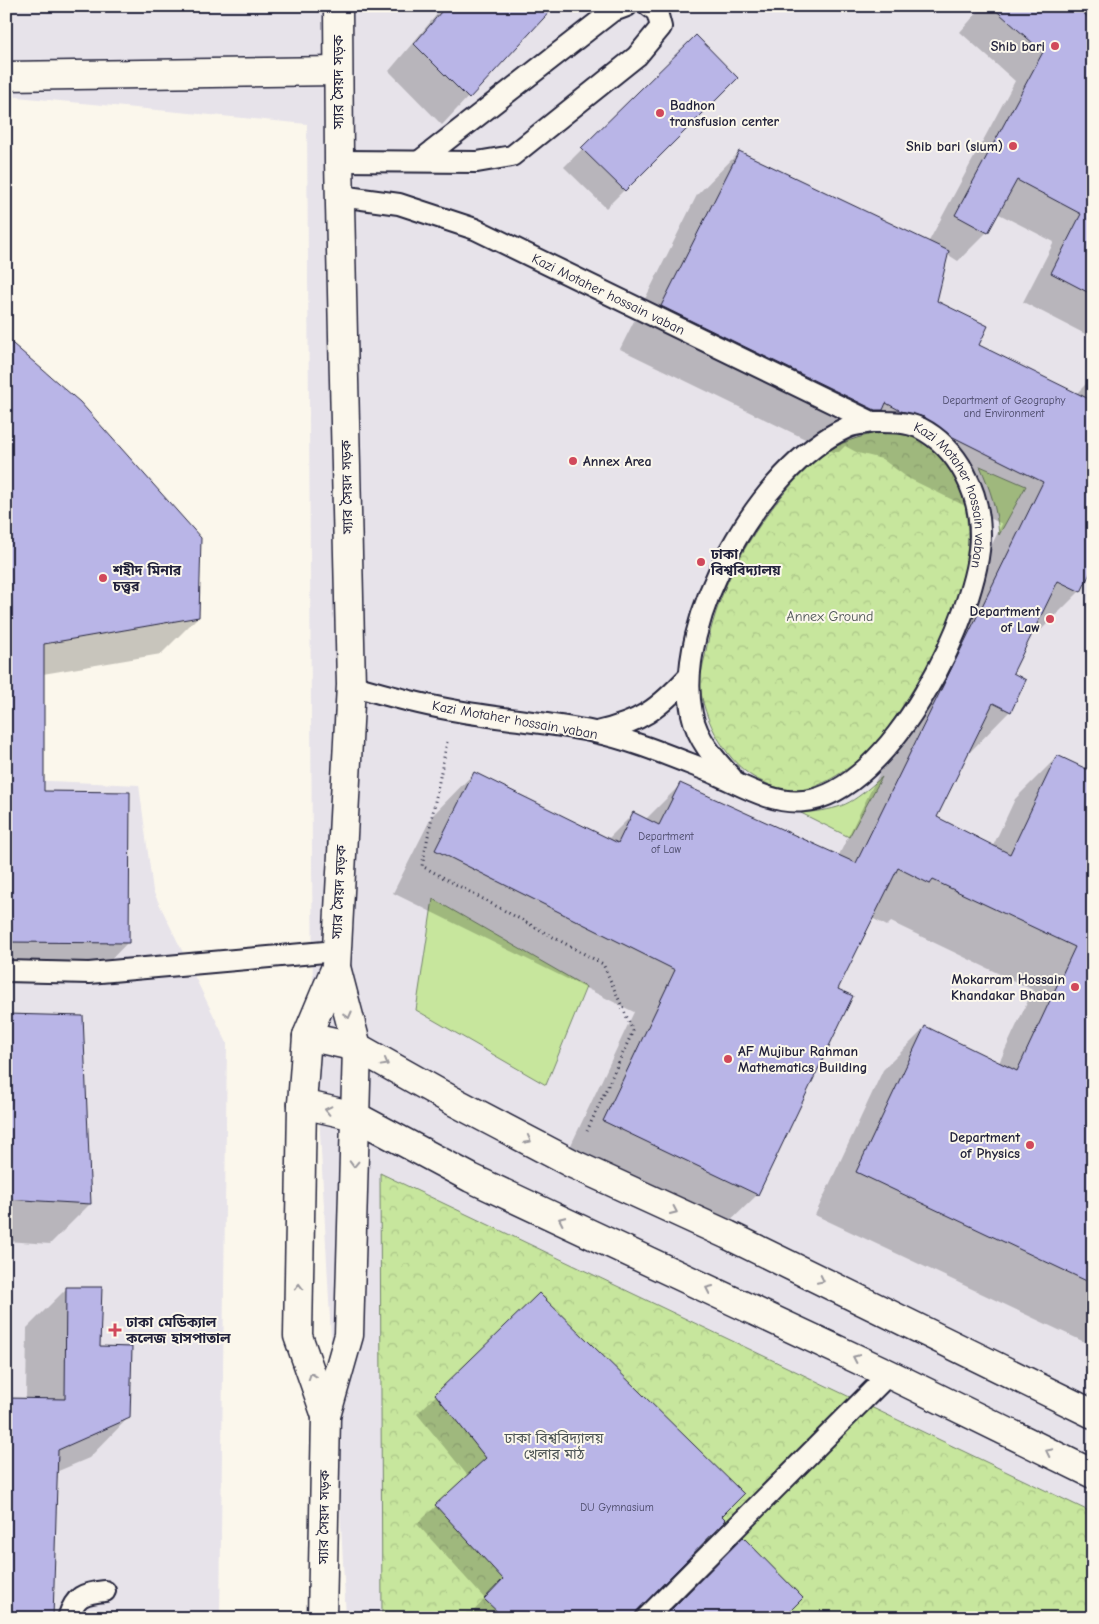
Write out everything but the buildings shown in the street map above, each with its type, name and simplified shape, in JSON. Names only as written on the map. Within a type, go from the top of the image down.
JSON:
[{"type":"main road","name":"স্যার সৈয়দ সড়ক","points":[[322,1618],[326,1416],[349,1335],[356,1047],[336,959],[351,685],[337,70],[338,6]]},
{"type":"main road","points":[[6,76],[337,70]]},
{"type":"main road","name":"স্যার সৈয়দ সড়ক","points":[[326,1416],[298,1336],[302,1104],[307,1036],[336,959]]},
{"type":"main road","points":[[307,1036],[356,1047],[573,1164],[737,1239],[1093,1414]]},
{"type":"main road","points":[[302,1104],[355,1116],[471,1178],[889,1374],[1093,1474]]},
{"type":"lane","points":[[421,160],[611,12],[627,6]]},
{"type":"lane","points":[[339,160],[477,162],[512,156],[637,56],[661,27],[657,12],[649,6]]},
{"type":"lane","name":"Kazi Motaher hossain vaban","points":[[340,196],[399,204],[475,229],[872,422],[898,422],[920,428],[944,445],[961,464],[972,489],[980,535],[976,572],[965,606],[946,653],[911,717],[894,741],[850,781],[828,793],[805,801],[782,801],[664,754],[595,732],[453,711],[351,685]]},
{"type":"lane","points":[[736,782],[715,760],[703,740],[692,715],[688,676],[696,632],[714,585],[733,544],[753,512],[781,477],[817,445],[847,427],[872,422]]},
{"type":"lane","points":[[595,732],[624,726],[650,713],[668,698],[688,676]]},
{"type":"lane","points":[[6,971],[89,973],[336,959]]},
{"type":"lane","points":[[646,1618],[889,1374]]},
{"type":"lane","points":[[68,1618],[74,1601],[88,1592],[105,1591]]},
{"type":"path","points":[[453,711],[422,866],[603,964],[633,1031],[573,1164]]},
{"type":"shaded area","name":"ঢাকা বিশ্ববিদ্যালয়","points":[[6,6],[1093,6],[1093,1618],[346,1618],[313,1001],[307,124],[6,96]]},
{"type":"shaded area","name":"ঢাকা মেডিক্যাল কলেজ হাসপাতাল","points":[[6,779],[139,785],[153,891],[227,1043],[220,1618],[6,1618]]},
{"type":"green space","name":"Annex Ground","points":[[880,432],[907,435],[928,445],[945,460],[956,479],[964,501],[967,524],[967,549],[959,594],[941,639],[929,662],[903,706],[877,742],[864,755],[827,781],[810,788],[798,790],[780,788],[756,779],[738,765],[719,740],[703,704],[700,680],[716,612],[732,572],[754,534],[781,497],[806,469],[816,459],[835,447]]},
{"type":"green space","points":[[980,466],[1026,486],[999,535],[997,516]]},
{"type":"green space","points":[[882,777],[849,837],[801,813],[827,810],[846,804],[862,794]]},
{"type":"green space","points":[[433,899],[586,987],[546,1085],[416,1010]]},
{"type":"green space","name":"ঢাকা বিশ্ববিদ্যালয় খেলার মাঠ","points":[[380,1173],[1093,1513],[1093,1618],[382,1618]]},
{"type":"place","name":"Shib bari","points":[[1055,46]]},
{"type":"place","name":"Badhon transfusion center","points":[[660,113]]},
{"type":"place","name":"Shib bari (slum)","points":[[1013,146]]},
{"type":"place","name":"Annex Area","points":[[573,461]]},
{"type":"place","name":"ঢাকা বিশ্ববিদ্যালয়","points":[[701,562]]},
{"type":"place","name":"শহীদ মিনার চত্ত্বর","points":[[103,578]]},
{"type":"place","name":"Department of Law","points":[[1050,619]]},
{"type":"place","name":"Mokarram Hossain Khandakar Bhaban","points":[[1075,987]]},
{"type":"place","name":"AF Mujibur Rahman Mathematics Building","points":[[728,1059]]},
{"type":"place","name":"Department of Physics","points":[[1030,1145]]},
{"type":"place","name":"ঢাকা মেডিক্যাল কলেজ হাসপাতাল","points":[[115,1330]]}]
